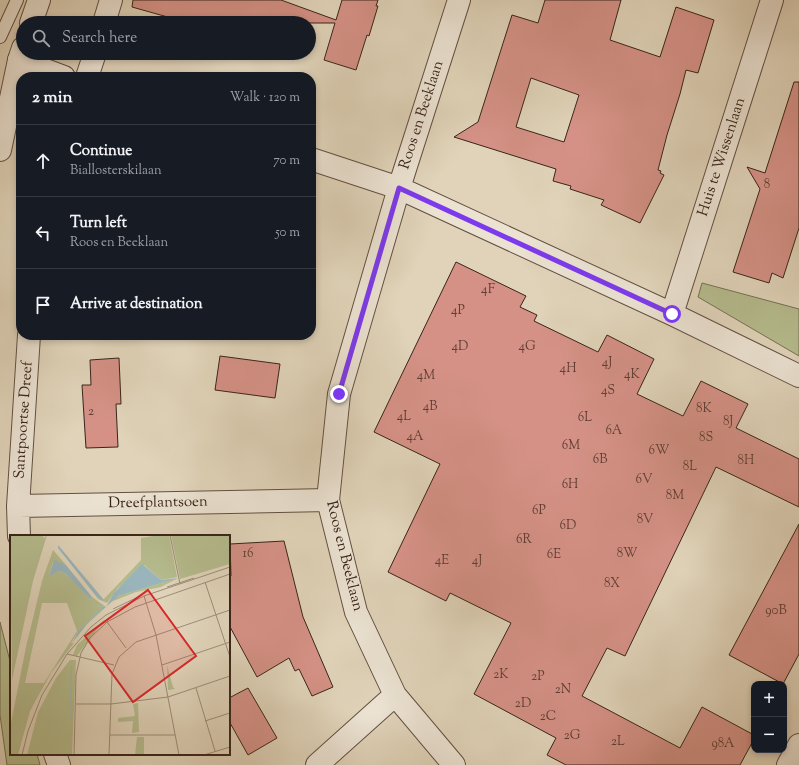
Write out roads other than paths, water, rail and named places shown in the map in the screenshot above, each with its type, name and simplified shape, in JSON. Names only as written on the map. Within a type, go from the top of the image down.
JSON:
[{"type":"street","points":[[33,16],[39,0]]},
{"type":"street","points":[[106,16],[111,0]]},
{"type":"street","name":"Roos en Beeklaan","points":[[454,765],[395,695],[356,612],[328,500],[339,394],[399,188],[459,0]]},
{"type":"street","name":"Huis te Wissenlaan","points":[[672,314],[772,0]]},
{"type":"street","points":[[0,99],[18,60]]},
{"type":"street","points":[[17,72],[20,60]]},
{"type":"street","points":[[32,60],[55,72]]},
{"type":"street","points":[[89,72],[93,60]]},
{"type":"street","points":[[0,150],[16,77]]},
{"type":"street","points":[[316,160],[399,188],[672,314],[799,376]]},
{"type":"street","name":"Santpoortse Dreef","points":[[18,506],[29,340]]},
{"type":"street","name":"Dreefplantsoen","points":[[18,506],[328,500]]},
{"type":"street","points":[[18,506],[19,535]]},
{"type":"street","points":[[317,765],[395,695]]},
{"type":"street","points":[[788,765],[799,745]]},
{"type":"street","points":[[54,755],[59,765]]},
{"type":"lane","points":[[0,37],[17,0]]}]
